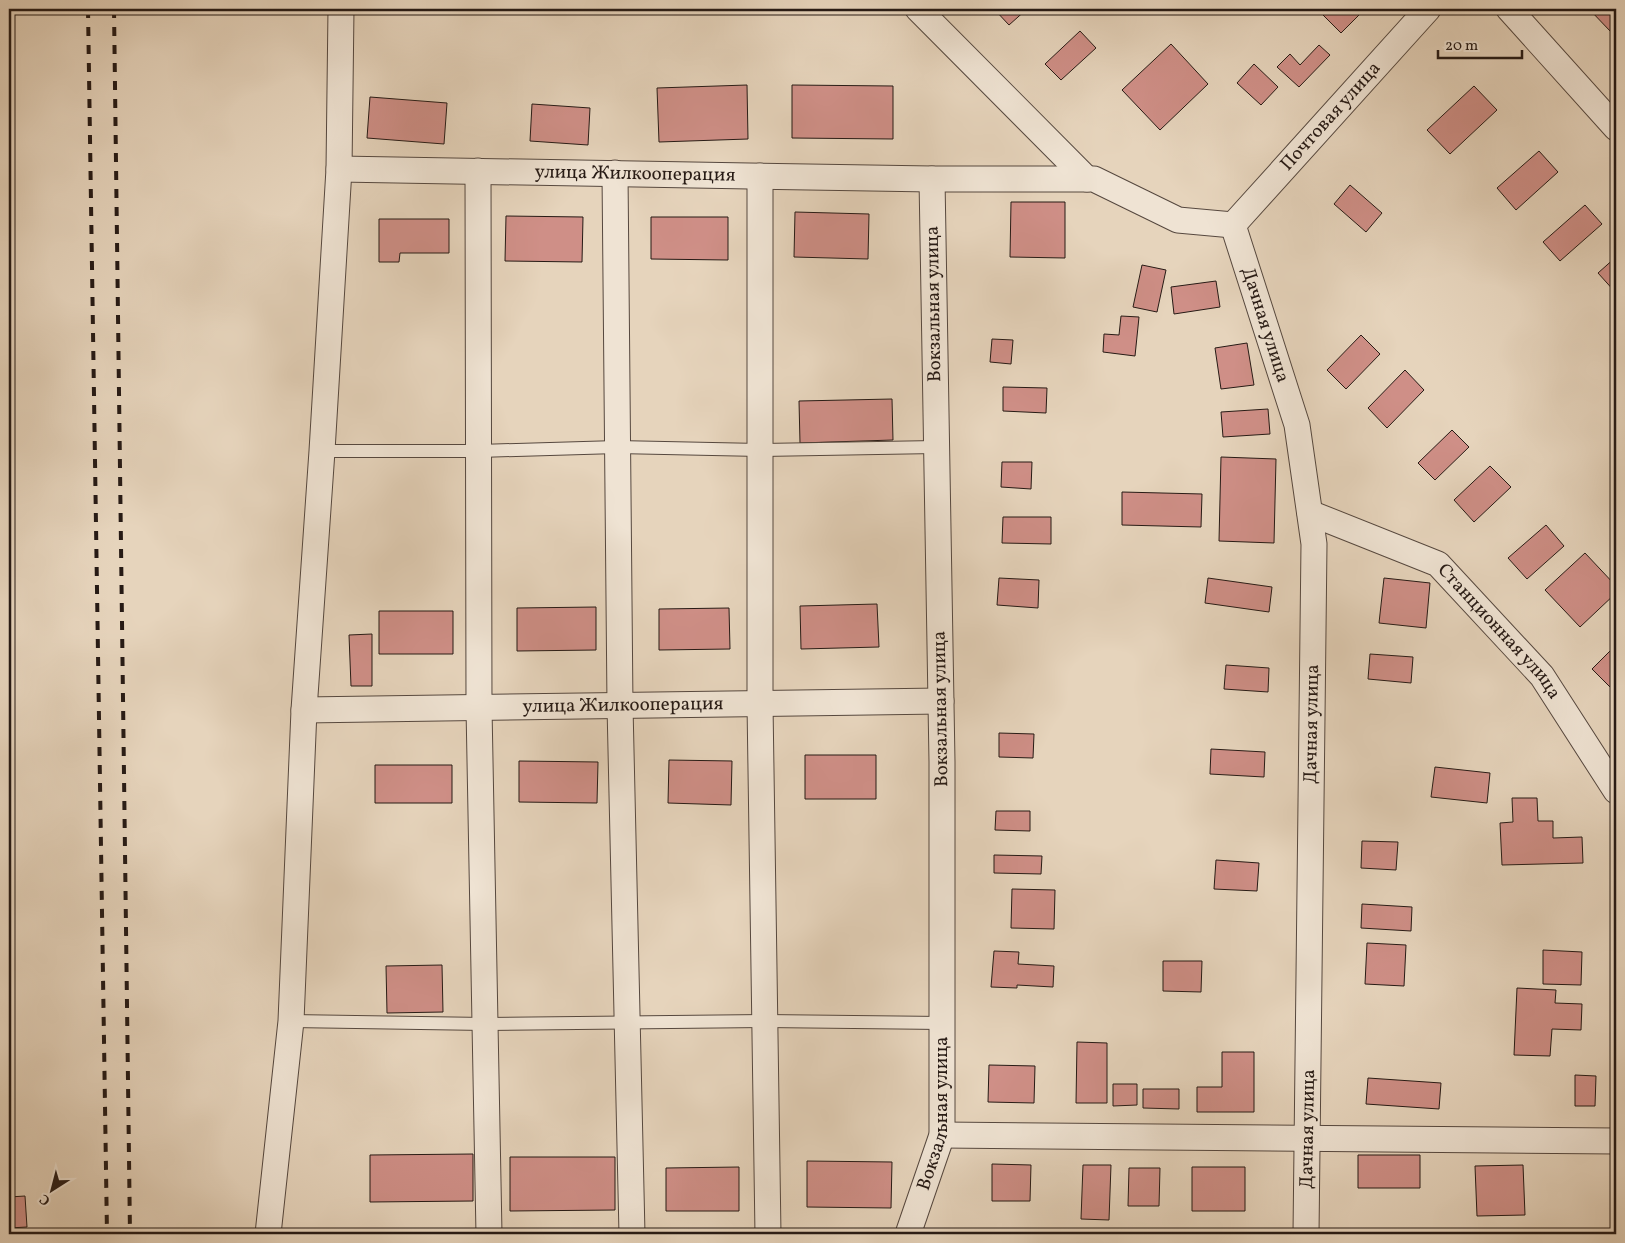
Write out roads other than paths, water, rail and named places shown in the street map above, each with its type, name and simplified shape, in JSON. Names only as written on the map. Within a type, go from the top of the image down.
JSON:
[{"type":"street","points":[[268,1234],[291,1022],[304,710],[339,169],[341,9]]},
{"type":"street","points":[[918,9],[1087,179],[1094,179],[1178,220],[1233,225]]},
{"type":"street","name":"Почтовая улица","points":[[1233,225],[1428,9]]},
{"type":"street","points":[[1509,9],[1616,128]]},
{"type":"street","name":"улица Жилкооперация","points":[[339,169],[932,179],[1087,179]]},
{"type":"street","points":[[478,171],[479,708],[489,1234]]},
{"type":"street","points":[[615,173],[620,706],[632,1234]]},
{"type":"street","points":[[760,176],[760,704],[768,1234]]},
{"type":"street","name":"Вокзальная улица","points":[[908,1234],[942,1136],[941,701],[932,179]]},
{"type":"street","name":"Дачная улица","points":[[1233,225],[1297,425],[1314,544],[1306,1234]]},
{"type":"street","name":"Станционная улица","points":[[1310,514],[1438,564],[1542,676],[1616,791]]},
{"type":"street","name":"улица Жилкооперация","points":[[304,710],[941,701]]},
{"type":"street","points":[[942,1136],[1616,1141]]},
{"type":"lane","points":[[322,451],[479,451],[617,447],[760,450],[936,447]]},
{"type":"lane","points":[[291,1022],[485,1024],[765,1020],[942,1023]]},
{"type":"railway","points":[[88,9],[107,1234]]},
{"type":"railway","points":[[114,9],[130,1234]]}]
